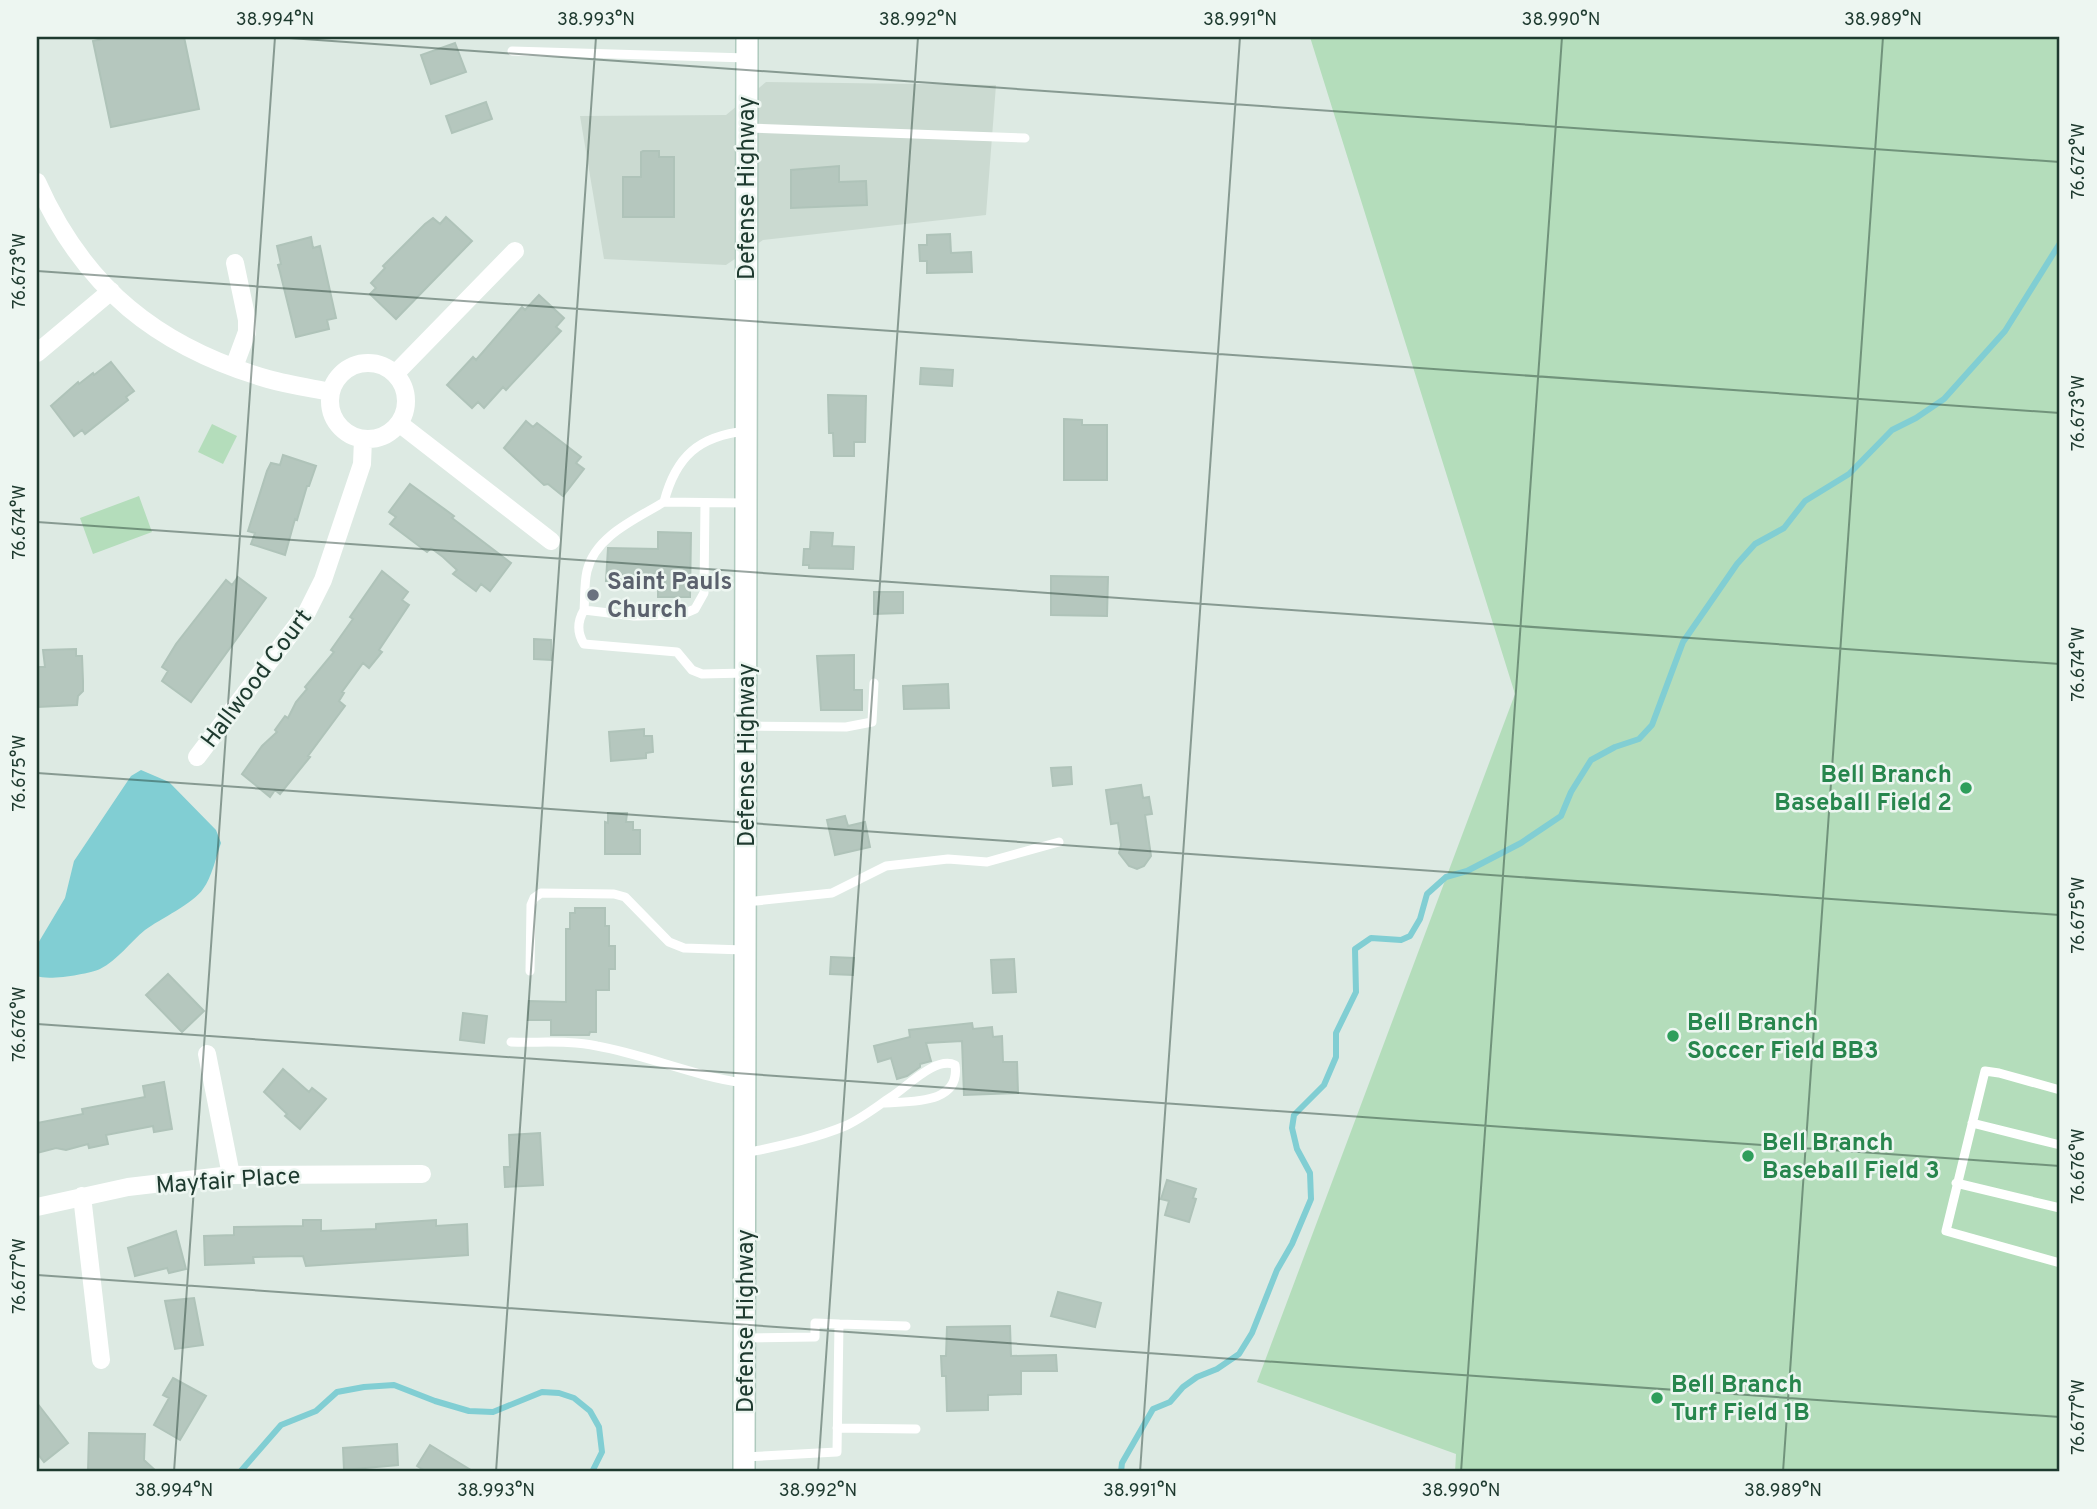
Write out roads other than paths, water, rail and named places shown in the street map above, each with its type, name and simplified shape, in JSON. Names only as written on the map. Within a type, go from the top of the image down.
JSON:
[{"type":"main road","name":"Defense Highway","points":[[744,1465],[747,47]]},
{"type":"street","points":[[38,188],[70,244],[91,272],[157,330],[191,349],[234,367],[270,380],[331,393]]},
{"type":"street","points":[[395,373],[515,251]]},
{"type":"street","points":[[234,367],[247,332],[235,263]]},
{"type":"street","points":[[37,353],[111,291]]},
{"type":"street","points":[[369,363],[383,366],[395,373],[406,396],[400,424],[378,438],[363,439],[340,426],[331,405],[331,393],[337,379],[355,365],[369,363]]},
{"type":"street","points":[[400,424],[551,541]]},
{"type":"street","name":"Hallwood Court","points":[[197,757],[307,612],[323,580],[362,464],[363,439]]},
{"type":"street","points":[[206,1054],[231,1175]]},
{"type":"street","name":"Mayfair Place","points":[[37,1207],[128,1187],[231,1175],[422,1174]]},
{"type":"street","points":[[82,1196],[102,1360]]},
{"type":"lane","points":[[512,51],[747,47]]},
{"type":"lane","points":[[746,127],[1025,138]]},
{"type":"lane","points":[[664,502],[678,464],[699,443],[722,434],[746,431]]},
{"type":"lane","points":[[746,503],[664,502],[600,544],[590,559],[586,573],[584,610],[580,617],[578,635],[584,644],[677,652],[692,670],[702,674],[746,673]]},
{"type":"lane","points":[[584,610],[634,616],[681,615],[695,609],[704,593],[705,503]]},
{"type":"lane","points":[[746,726],[846,727],[872,722],[874,683]]},
{"type":"lane","points":[[746,902],[832,893],[886,866],[947,859],[987,862],[1059,842]]},
{"type":"lane","points":[[530,971],[531,905],[534,898],[541,893],[614,894],[625,897],[676,946],[746,950]]},
{"type":"lane","points":[[511,1042],[594,1045],[710,1079],[746,1084]]},
{"type":"lane","points":[[746,1153],[776,1147],[844,1126],[883,1103],[935,1065],[948,1062],[955,1065],[957,1075],[951,1087],[942,1094],[932,1099],[883,1103]]},
{"type":"lane","points":[[2060,1090],[1985,1071],[1946,1231],[2060,1262]]},
{"type":"lane","points":[[1972,1123],[2060,1145]]},
{"type":"lane","points":[[1956,1183],[2060,1208]]},
{"type":"lane","points":[[745,1338],[815,1337],[815,1323],[905,1326]]},
{"type":"lane","points":[[744,1465],[836,1452],[839,1324]]},
{"type":"lane","points":[[837,1427],[916,1429]]},
{"type":"water","points":[[141,770],[169,782],[216,830],[221,843],[209,879],[192,900],[145,930],[113,961],[100,969],[50,978],[37,976],[37,945],[65,898],[74,861],[131,776]]},
{"type":"waterway","points":[[1121,1472],[1122,1463],[1153,1409],[1170,1402],[1183,1387],[1197,1377],[1217,1369],[1239,1354],[1252,1333],[1277,1270],[1292,1244],[1311,1199],[1310,1173],[1297,1149],[1292,1128],[1294,1115],[1324,1085],[1336,1057],[1336,1033],[1356,992],[1355,949],[1371,938],[1401,940],[1410,936],[1420,919],[1427,894],[1446,877],[1467,871],[1521,843],[1561,816],[1571,792],[1591,760],[1615,747],[1639,739],[1652,725],[1683,642],[1737,564],[1755,544],[1784,528],[1805,501],[1849,474],[1892,430],[1944,399],[2005,331],[2060,243]]},
{"type":"waterway","points":[[240,1472],[281,1425],[316,1411],[337,1392],[394,1385],[469,1411],[493,1412],[542,1392],[559,1393],[574,1398],[590,1411],[599,1427],[602,1452],[592,1472]]},
{"type":"place","name":"Saint Pauls Church","points":[[593,595]]},
{"type":"place","name":"Bell Branch Baseball Field 2","points":[[1966,788]]},
{"type":"place","name":"Bell Branch Soccer Field BB3","points":[[1673,1036]]},
{"type":"place","name":"Bell Branch Baseball Field 3","points":[[1748,1156]]},
{"type":"place","name":"Bell Branch Turf Field 1B","points":[[1657,1398]]}]
